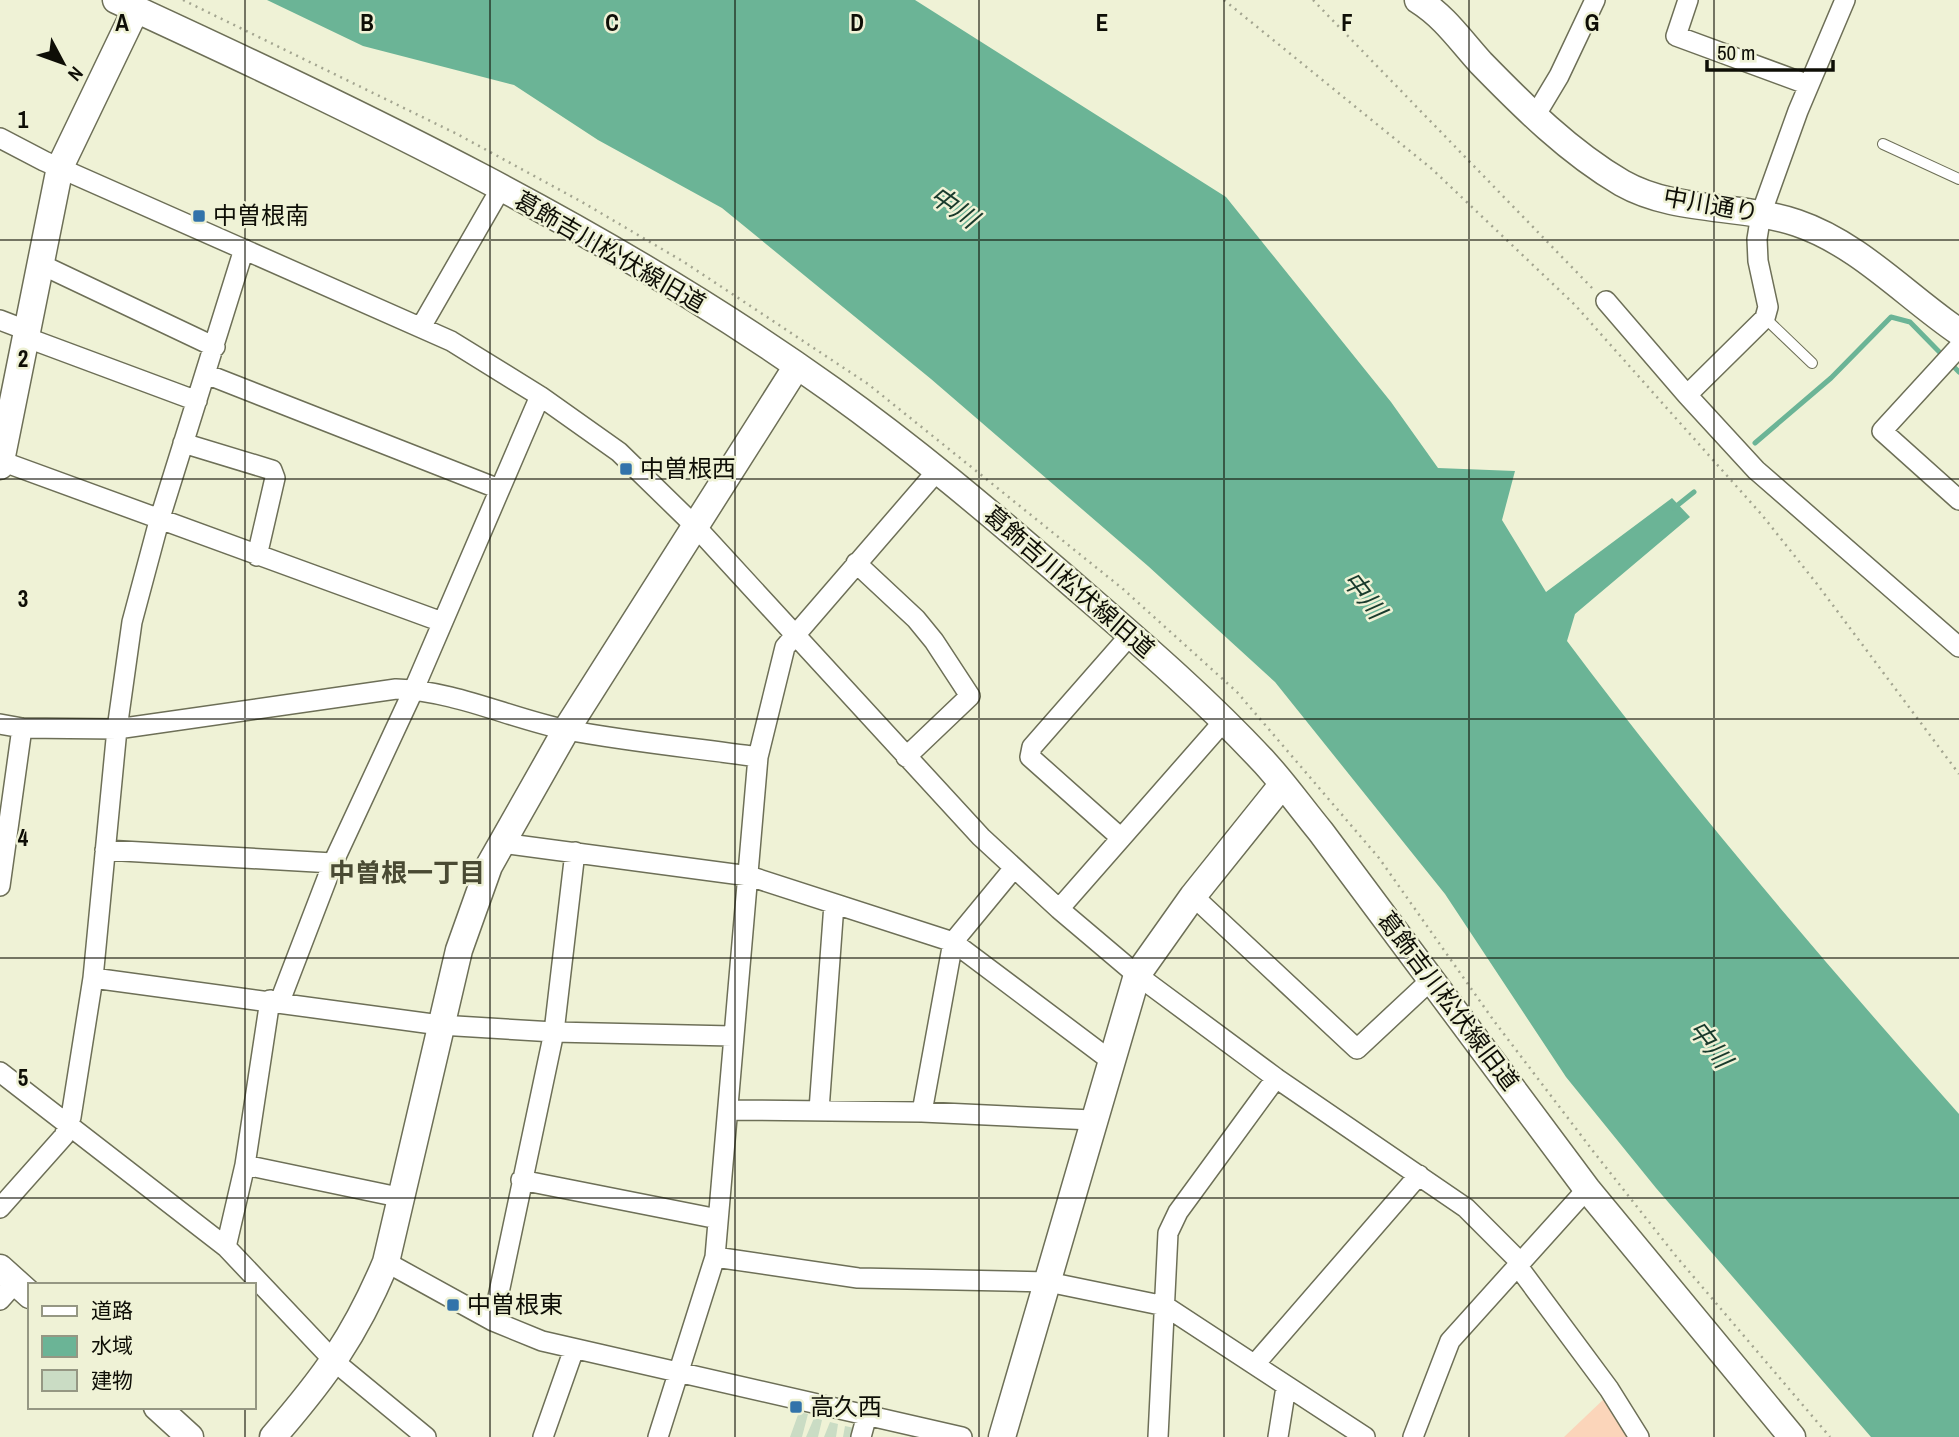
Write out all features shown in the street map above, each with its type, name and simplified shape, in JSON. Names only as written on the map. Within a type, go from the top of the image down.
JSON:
[{"type":"street","name":"中川通り","points":[[1418,0],[1450,25],[1473,54],[1535,116],[1587,160],[1625,184],[1678,202],[1761,214],[1797,223],[1823,234],[1860,257],[1958,334]]},
{"type":"street","points":[[1535,116],[1559,76],[1595,0]]},
{"type":"street","points":[[1688,0],[1676,36],[1809,85]]},
{"type":"street","points":[[1687,395],[1765,318],[1768,307],[1757,239],[1761,214],[1844,0]]},
{"type":"street","points":[[126,5],[60,167],[1,453],[159,521],[442,622]]},
{"type":"street","name":"葛飾吉川松伏線旧道","points":[[126,5],[365,116],[501,188],[678,289],[797,366],[937,471],[1131,635],[1267,765],[1432,979],[1587,1189],[1792,1437]]},
{"type":"street","points":[[0,138],[451,341],[540,396],[619,452],[697,528],[906,757],[1014,868],[1059,909],[1137,975],[1276,1078],[1370,1145],[1466,1208],[1518,1264],[1609,1390],[1639,1437]]},
{"type":"street","points":[[421,327],[501,188]]},
{"type":"street","points":[[0,1208],[64,1136],[68,1126],[93,978],[117,729],[132,622],[159,521],[244,249]]},
{"type":"street","points":[[40,264],[215,347]]},
{"type":"street","points":[[1606,301],[1756,470],[1959,646]]},
{"type":"street","points":[[0,320],[25,333],[197,401]]},
{"type":"street","points":[[1958,334],[1940,370],[1882,431],[1959,499]]},
{"type":"street","points":[[273,1437],[335,1362],[367,1306],[386,1262],[403,1198],[440,1025],[469,919],[501,843],[566,730],[697,528],[797,366]]},
{"type":"street","points":[[206,374],[499,489]]},
{"type":"street","points":[[226,1247],[245,1165],[275,1000],[333,863],[414,689],[540,396]]},
{"type":"street","points":[[183,443],[272,470],[275,478],[257,556]]},
{"type":"street","points":[[658,1437],[715,1257],[758,757],[785,647],[937,471]]},
{"type":"street","points":[[856,563],[916,619],[934,641],[970,696],[906,757]]},
{"type":"street","points":[[1121,838],[1030,757],[1032,747],[1131,635]]},
{"type":"street","points":[[0,724],[22,728],[117,729],[396,689],[414,689],[464,699],[566,730],[758,757]]},
{"type":"street","points":[[1059,909],[1223,722]]},
{"type":"street","points":[[0,886],[22,728]]},
{"type":"street","points":[[1002,1437],[1137,975],[1193,896],[1282,785]]},
{"type":"street","points":[[501,843],[748,876],[953,942],[1110,1060]]},
{"type":"street","points":[[105,850],[333,863]]},
{"type":"street","points":[[493,1321],[554,1032],[575,852]]},
{"type":"street","points":[[922,1112],[953,942],[1014,868]]},
{"type":"street","points":[[1193,896],[1357,1049],[1432,979]]},
{"type":"street","points":[[819,1110],[834,904]]},
{"type":"street","points":[[93,978],[275,1000],[440,1025],[554,1032],[732,1036]]},
{"type":"street","points":[[0,1072],[226,1247],[335,1362],[426,1437]]},
{"type":"street","points":[[1158,1437],[1168,1233],[1178,1212],[1276,1078]]},
{"type":"street","points":[[728,1110],[922,1112],[1093,1120]]},
{"type":"street","points":[[245,1165],[403,1198]]},
{"type":"street","points":[[1255,1364],[1419,1175]]},
{"type":"street","points":[[521,1180],[718,1219]]},
{"type":"street","points":[[1413,1437],[1450,1341],[1587,1189]]},
{"type":"street","points":[[715,1257],[858,1278],[1048,1282],[1165,1307],[1365,1437]]},
{"type":"street","points":[[386,1262],[493,1321],[542,1341],[962,1437]]},
{"type":"street","points":[[543,1437],[574,1349]]},
{"type":"street","points":[[1278,1437],[1286,1387]]},
{"type":"street","points":[[159,1409],[190,1437]]},
{"type":"street","points":[[861,1437],[867,1415]]},
{"type":"lane","points":[[1883,144],[1959,179]]},
{"type":"lane","points":[[1765,318],[1812,363]]},
{"type":"path","points":[[1224,0],[1432,169],[1575,305],[1762,515],[1959,774]]},
{"type":"path","points":[[1313,0],[1496,186],[1575,274],[1606,301]]},
{"type":"path","points":[[1123,589],[1237,692],[1378,858],[1494,1021],[1593,1151],[1692,1275],[1830,1437]]},
{"type":"path","points":[[1213,678],[1217,673]]},
{"type":"shaded area","points":[[1605,1398],[1630,1437],[1564,1437]]},
{"type":"water","name":"中川","points":[[267,0],[915,0],[1226,197],[1391,402],[1438,468],[1515,471],[1502,520],[1546,592],[1672,498],[1690,517],[1575,614],[1567,641],[1758,881],[1959,1114],[1959,1437],[1871,1437],[1656,1188],[1566,1077],[1445,894],[1275,682],[1148,566],[931,379],[722,208],[598,140],[514,85],[363,46]]},
{"type":"building","points":[[799,1412],[808,1414],[802,1437],[790,1437]]},
{"type":"building","points":[[814,1418],[822,1420],[818,1437],[806,1437]]},
{"type":"building","points":[[830,1422],[838,1424],[836,1437],[824,1437]]},
{"type":"building","points":[[845,1426],[854,1428],[852,1437],[843,1437]]},
{"type":"waterway","points":[[1755,443],[1831,378],[1891,317],[1910,322],[1959,372]]},
{"type":"waterway","points":[[1674,508],[1694,492]]},
{"type":"place","name":"中曽根南","points":[[199,216]]},
{"type":"place","name":"中曽根西","points":[[626,469]]},
{"type":"place","name":"中曽根東","points":[[453,1305]]},
{"type":"place","name":"高久西","points":[[796,1407]]},
{"type":"district","name":"中曽根一丁目","points":[[407,873]]}]
